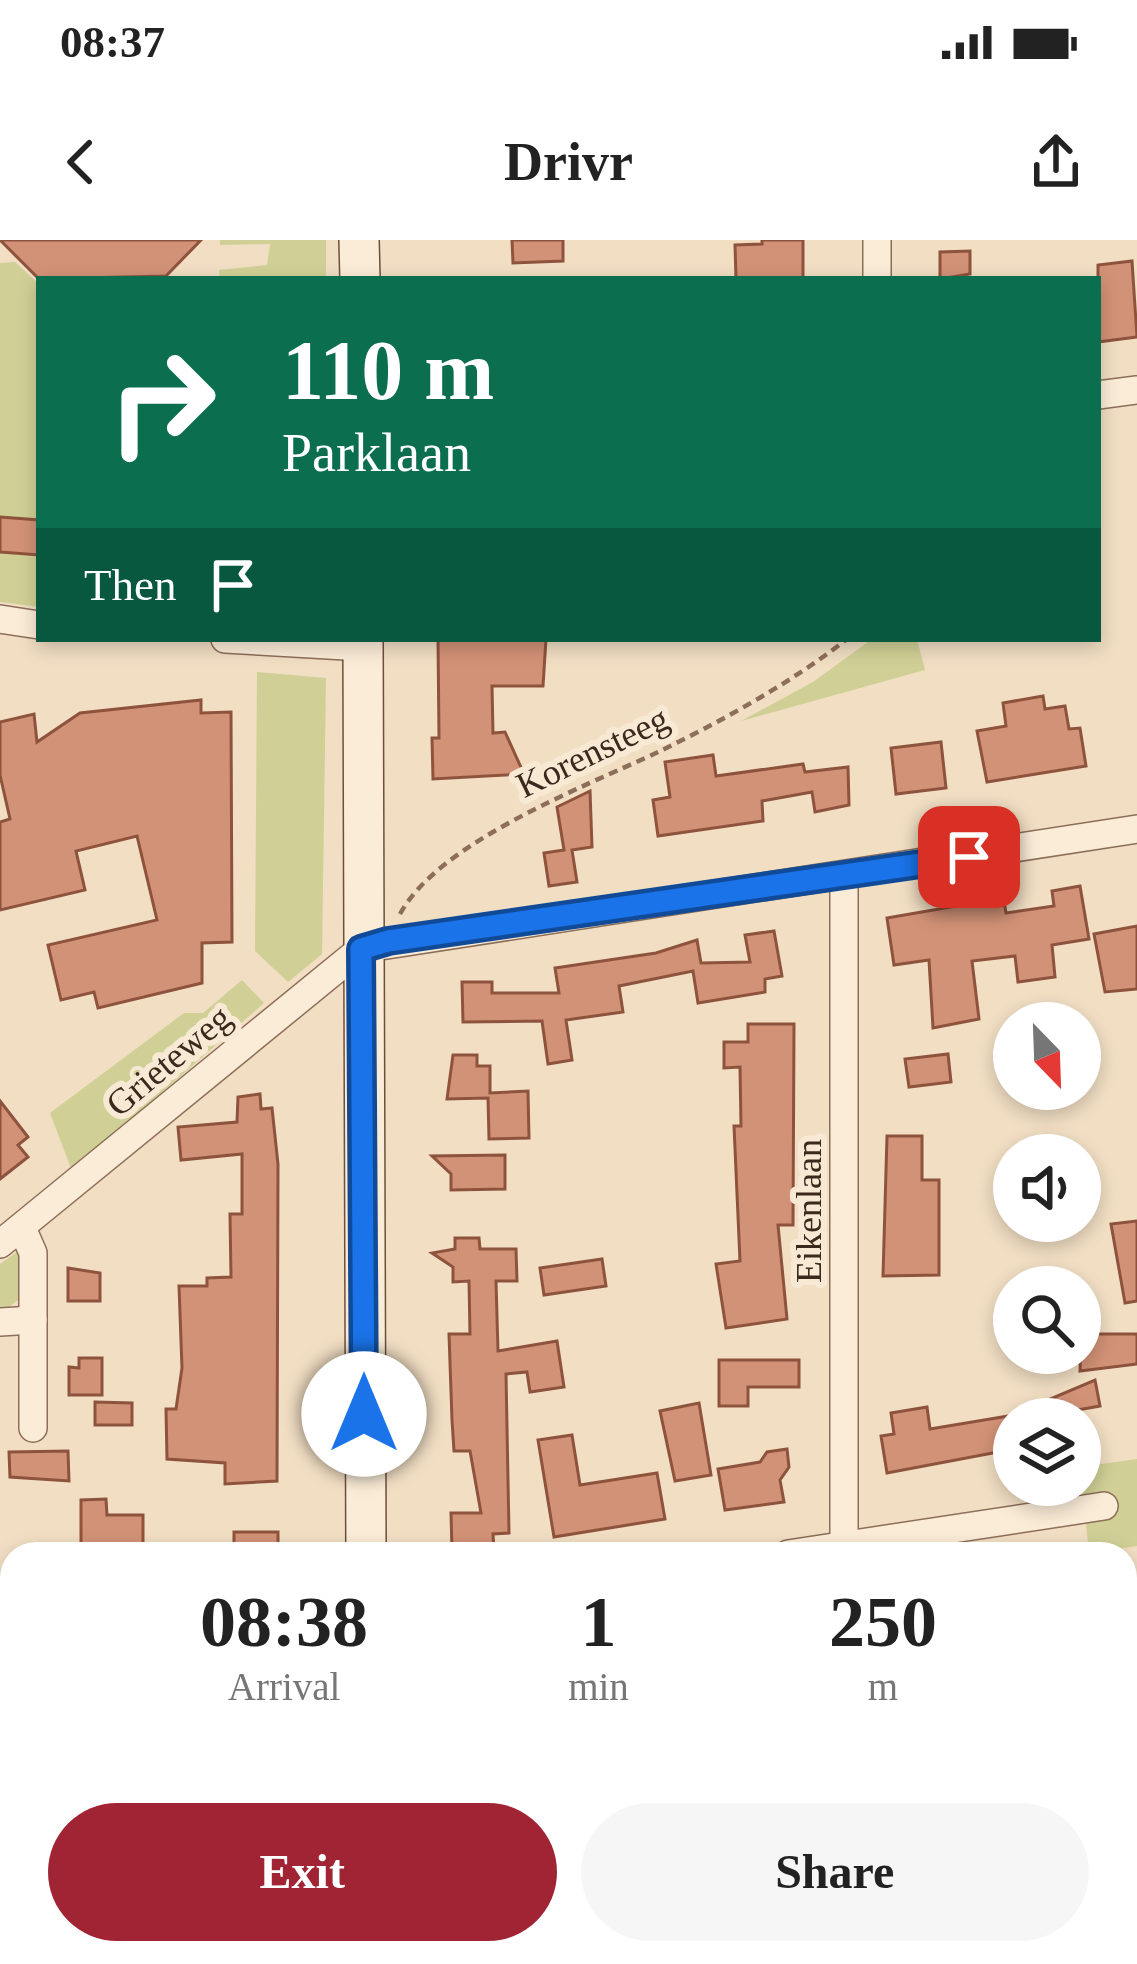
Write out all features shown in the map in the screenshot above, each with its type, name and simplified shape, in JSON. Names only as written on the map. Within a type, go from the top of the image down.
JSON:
[{"type":"main road","points":[[359,240],[360,276]]},
{"type":"main road","points":[[363,643],[375,945],[366,1542]]},
{"type":"street","points":[[877,240],[877,276]]},
{"type":"street","points":[[1101,395],[1137,390]]},
{"type":"street","points":[[0,620],[36,626]]},
{"type":"street","points":[[328,642],[363,643]]},
{"type":"street","points":[[375,945],[844,878],[1137,829]]},
{"type":"street","name":"Eikenlaan","points":[[844,878],[844,1542]]},
{"type":"street","name":"Grieteweg","points":[[33,1428],[33,1253],[11,1236],[375,945]]},
{"type":"street","points":[[0,1322],[33,1320]]},
{"type":"street","points":[[938,1542],[1104,1506]]},
{"type":"path","name":"Korensteeg","points":[[375,945],[418,892],[511,821],[658,752],[842,642]]},
{"type":"green space","points":[[220,240],[326,240],[326,276],[220,276],[219,270],[267,265],[270,244],[220,245]]},
{"type":"green space","points":[[15,262],[36,281],[36,607],[0,602],[0,263]]},
{"type":"green space","points":[[868,642],[918,642],[925,670],[741,721],[813,682]]},
{"type":"green space","points":[[257,672],[326,678],[322,954],[288,982],[255,951]]},
{"type":"green space","points":[[242,980],[264,1003],[72,1171],[50,1113],[184,1013],[203,1013]]},
{"type":"green space","points":[[20,1250],[23,1296],[0,1314],[0,1264]]},
{"type":"green space","points":[[1137,1459],[1137,1542],[1088,1542],[1084,1506],[1101,1506],[1101,1464]]},
{"type":"building","points":[[0,240],[201,240],[166,276],[36,276]]},
{"type":"building","points":[[512,240],[563,240],[563,261],[513,263]]},
{"type":"building","points":[[762,240],[803,240],[803,276],[736,276],[735,245],[762,244]]},
{"type":"building","points":[[970,251],[970,274],[940,276],[940,252]]},
{"type":"building","points":[[1132,261],[1137,337],[1101,342],[1098,265]]},
{"type":"building","points":[[0,517],[36,520],[36,555],[0,552]]},
{"type":"building","points":[[438,642],[546,642],[543,686],[492,686],[493,733],[505,732],[524,774],[433,779],[432,738],[439,738]]},
{"type":"building","points":[[1043,696],[1045,709],[1065,706],[1069,729],[1080,728],[1086,766],[987,782],[977,731],[1006,726],[1003,703]]},
{"type":"building","points":[[201,700],[201,713],[231,712],[232,942],[202,943],[202,983],[98,1008],[94,992],[61,1000],[48,945],[157,920],[137,836],[76,851],[85,890],[0,910],[0,822],[10,819],[0,775],[0,722],[34,714],[37,742],[80,713]]},
{"type":"building","points":[[941,742],[946,788],[896,794],[891,748]]},
{"type":"building","points":[[713,755],[716,776],[803,764],[805,772],[848,767],[849,805],[815,812],[812,792],[762,801],[763,821],[658,836],[653,800],[670,797],[665,762]]},
{"type":"building","points":[[590,791],[592,847],[572,850],[577,882],[549,886],[544,853],[564,850],[557,807]]},
{"type":"building","points":[[1080,886],[1089,939],[1052,945],[1055,977],[1018,982],[1015,956],[972,961],[979,1019],[933,1028],[929,960],[894,965],[887,918],[991,900],[1004,901],[1006,913],[1054,906],[1052,891]]},
{"type":"building","points":[[1137,926],[1137,989],[1105,992],[1094,934]]},
{"type":"building","points":[[774,931],[782,976],[765,979],[765,992],[698,1003],[693,971],[619,986],[623,1012],[566,1020],[572,1060],[548,1064],[542,1021],[463,1022],[462,982],[492,982],[492,993],[559,993],[555,968],[656,953],[697,940],[701,963],[750,962],[745,935]]},
{"type":"building","points":[[748,1024],[794,1024],[793,1225],[778,1225],[787,1319],[726,1328],[716,1264],[740,1261],[734,1126],[741,1126],[740,1067],[724,1068],[724,1042],[748,1042]]},
{"type":"building","points":[[948,1054],[951,1082],[909,1087],[905,1059]]},
{"type":"building","points":[[453,1055],[477,1055],[477,1066],[490,1066],[490,1093],[528,1091],[529,1138],[489,1139],[488,1098],[447,1099]]},
{"type":"building","points":[[260,1094],[261,1109],[272,1108],[278,1164],[277,1481],[225,1484],[225,1463],[167,1459],[166,1409],[176,1409],[182,1368],[179,1286],[207,1286],[207,1278],[231,1277],[230,1214],[242,1214],[242,1154],[181,1160],[178,1127],[237,1122],[238,1097]]},
{"type":"building","points":[[0,1101],[28,1137],[18,1145],[28,1157],[0,1179]]},
{"type":"building","points":[[887,1136],[922,1136],[922,1180],[939,1180],[939,1275],[883,1276]]},
{"type":"building","points":[[505,1155],[505,1189],[451,1190],[451,1174],[432,1156]]},
{"type":"building","points":[[1137,1221],[1137,1301],[1125,1303],[1111,1224]]},
{"type":"building","points":[[455,1238],[479,1238],[480,1249],[516,1249],[517,1281],[496,1281],[498,1351],[557,1341],[564,1387],[530,1392],[527,1372],[506,1374],[509,1533],[493,1534],[493,1542],[452,1542],[451,1513],[481,1513],[470,1451],[454,1451],[452,1420],[449,1334],[470,1334],[469,1281],[453,1282],[453,1267],[432,1253],[455,1249]]},
{"type":"building","points":[[602,1259],[606,1286],[544,1295],[540,1268]]},
{"type":"building","points":[[68,1268],[100,1273],[100,1301],[68,1301]]},
{"type":"building","points":[[1101,1334],[1137,1334],[1137,1364],[1101,1368]]},
{"type":"building","points":[[79,1358],[102,1358],[102,1395],[69,1395],[69,1367],[79,1368]]},
{"type":"building","points":[[719,1360],[799,1360],[799,1387],[748,1387],[748,1406],[719,1406]]},
{"type":"building","points":[[1095,1380],[1098,1398],[1052,1398]]},
{"type":"building","points":[[95,1402],[132,1403],[132,1425],[95,1425]]},
{"type":"building","points":[[699,1403],[711,1475],[675,1481],[660,1411]]},
{"type":"building","points":[[927,1407],[930,1429],[993,1418],[993,1453],[887,1473],[881,1436],[894,1434],[891,1413]]},
{"type":"building","points":[[572,1435],[580,1485],[657,1473],[665,1519],[554,1537],[538,1440]]},
{"type":"building","points":[[787,1449],[789,1467],[780,1480],[784,1502],[725,1510],[718,1469],[760,1462],[767,1452]]},
{"type":"building","points":[[68,1451],[69,1481],[10,1477],[9,1452]]},
{"type":"building","points":[[106,1499],[107,1515],[143,1515],[143,1542],[81,1542],[81,1500]]},
{"type":"building","points":[[234,1532],[278,1532],[278,1542],[234,1542]]},
{"type":"route","points":[[364,1414],[361,949],[388,941],[969,857]]}]
